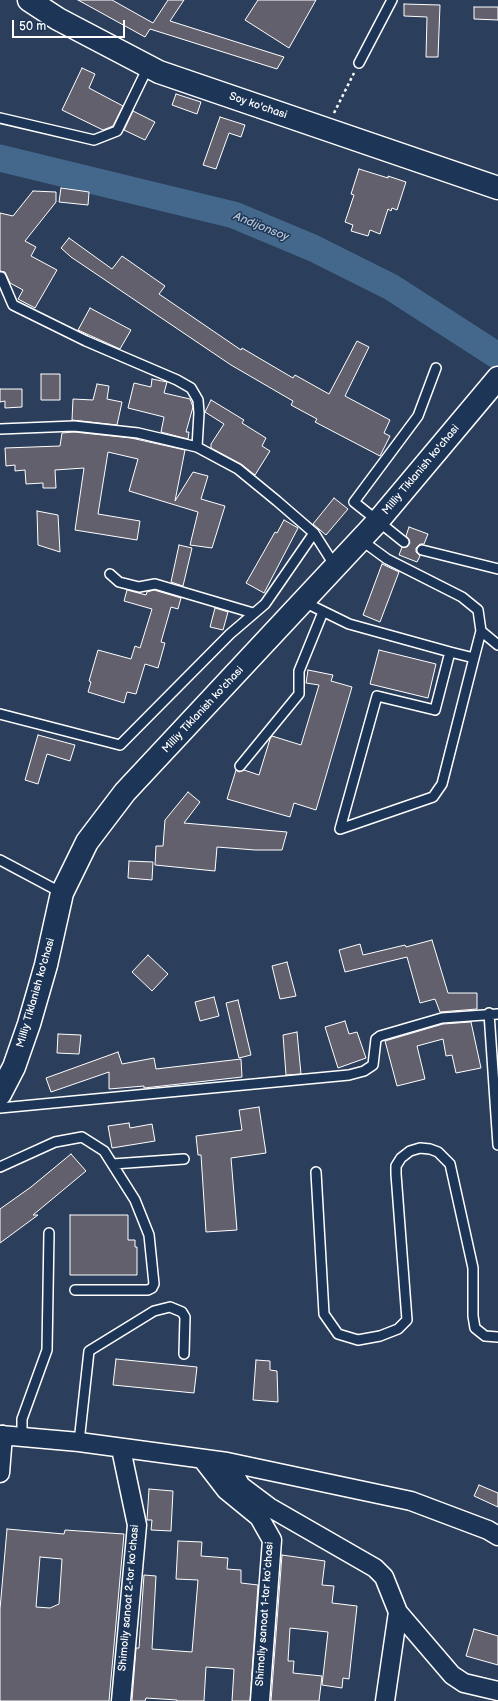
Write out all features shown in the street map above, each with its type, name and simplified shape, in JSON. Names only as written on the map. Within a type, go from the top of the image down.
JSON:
[{"type":"main road","name":"Soy ko'chasi","points":[[29,0],[58,19],[159,72],[498,188]]},
{"type":"main road","name":"Milliy Tiklanish ko'chasi","points":[[0,1094],[14,1067],[29,1024],[46,965],[62,893],[87,842],[125,792],[378,521],[498,378]]},
{"type":"street","points":[[0,1473],[2,1435],[78,1442],[227,1462],[411,1501],[488,1530],[498,1536]]},
{"type":"street","name":"Shimoliy sanoat 2-tor koʻchasi","points":[[121,1701],[136,1525],[122,1448]]},
{"type":"street","name":"Shimoliy sanoat 1-tor koʻchasi","points":[[202,1459],[226,1490],[259,1517],[272,1540],[260,1701]]},
{"type":"street","points":[[227,1462],[241,1486],[269,1507],[375,1568],[384,1577],[398,1612],[452,1675],[464,1683],[498,1691]]},
{"type":"street","points":[[385,1701],[398,1612]]},
{"type":"lane","points":[[359,63],[392,0]]},
{"type":"lane","points":[[0,118],[94,140],[117,132],[148,67]]},
{"type":"lane","points":[[0,277],[13,305],[86,341],[177,380],[192,388],[198,400],[199,413],[197,448]]},
{"type":"lane","points":[[404,542],[354,502],[418,416],[436,368]]},
{"type":"lane","points":[[0,429],[74,426],[138,434],[197,448],[238,469],[314,533],[336,567]]},
{"type":"lane","points":[[0,714],[120,745],[230,634],[265,604],[314,533]]},
{"type":"lane","points":[[361,540],[387,559],[462,597],[478,610],[481,631],[442,784],[433,797],[340,828],[377,696],[435,710],[450,652]]},
{"type":"lane","points":[[422,550],[498,570]]},
{"type":"lane","points":[[110,574],[119,582],[139,587],[155,584],[253,613]]},
{"type":"lane","points":[[304,602],[349,624],[474,658]]},
{"type":"lane","points":[[240,766],[299,694],[299,671],[323,612]]},
{"type":"lane","points":[[481,631],[498,645]]},
{"type":"lane","points":[[0,860],[62,893]]},
{"type":"lane","points":[[0,1108],[349,1075],[364,1072],[373,1066],[376,1039],[380,1036],[442,1018],[493,1013],[498,1145]]},
{"type":"lane","points":[[0,1166],[56,1142],[82,1137],[104,1151],[135,1200],[149,1235],[154,1284],[148,1290],[75,1290]]},
{"type":"lane","points":[[316,1172],[324,1314],[338,1334],[358,1340],[380,1336],[398,1329],[406,1320],[396,1166],[401,1158],[410,1151],[420,1148],[430,1148],[438,1152],[450,1164],[473,1268],[472,1316],[475,1328],[486,1336],[498,1337]]},
{"type":"lane","points":[[113,1164],[184,1159]]},
{"type":"lane","points":[[22,1436],[22,1419],[47,1350],[49,1233]]},
{"type":"lane","points":[[78,1442],[89,1351],[154,1311],[170,1307],[182,1312],[185,1317],[184,1354]]},
{"type":"path","points":[[325,129],[359,63]]},
{"type":"building","points":[[78,0],[112,0],[153,23],[168,0],[184,0],[170,21],[284,57],[277,69],[150,29],[145,37]]},
{"type":"building","points":[[258,0],[316,0],[289,48],[245,20]]},
{"type":"building","points":[[404,4],[440,5],[438,57],[426,57],[427,17],[404,16]]},
{"type":"building","points":[[474,7],[498,7],[498,20],[474,19]]},
{"type":"building","points":[[82,68],[95,74],[89,88],[123,106],[113,126],[103,130],[62,110]]},
{"type":"building","points":[[176,94],[201,102],[197,114],[172,105]]},
{"type":"building","points":[[133,111],[155,122],[145,140],[124,130]]},
{"type":"building","points":[[220,117],[245,125],[241,137],[229,133],[216,169],[203,165]]},
{"type":"building","points":[[359,169],[406,182],[397,210],[392,208],[391,211],[388,209],[380,234],[370,230],[368,236],[351,231],[353,225],[345,222],[354,195],[351,194]]},
{"type":"building","points":[[61,188],[89,192],[88,205],[59,202]]},
{"type":"building","points":[[33,191],[56,192],[56,202],[25,241],[36,247],[31,256],[57,270],[35,308],[18,299],[23,290],[10,283],[5,272],[0,271],[0,213],[13,216]]},
{"type":"building","points":[[69,238],[112,269],[122,256],[165,286],[159,294],[241,350],[242,348],[293,378],[295,375],[329,394],[357,341],[369,347],[345,396],[390,420],[384,433],[390,436],[380,456],[315,422],[317,419],[291,405],[293,401],[231,365],[71,257],[61,248]]},
{"type":"building","points":[[90,308],[131,330],[120,349],[78,330]]},
{"type":"building","points":[[41,374],[60,374],[60,400],[41,400]]},
{"type":"building","points":[[152,379],[167,382],[164,393],[190,399],[193,407],[186,432],[189,432],[188,439],[161,432],[164,417],[128,408],[134,383],[151,387]]},
{"type":"building","points":[[97,384],[109,386],[107,399],[122,402],[117,425],[72,420],[73,399],[93,400]]},
{"type":"building","points":[[0,389],[22,389],[22,407],[5,408],[5,401],[0,402]]},
{"type":"building","points":[[211,400],[244,420],[242,423],[266,438],[262,446],[270,451],[255,475],[241,464],[211,448],[211,444],[224,424],[205,412]]},
{"type":"building","points":[[74,432],[131,438],[185,450],[175,501],[193,472],[208,476],[201,499],[225,506],[212,548],[190,545],[198,512],[129,491],[138,459],[108,452],[98,514],[140,521],[137,540],[75,530],[84,468],[55,470],[56,488],[43,488],[43,483],[26,484],[25,470],[15,471],[15,465],[6,466],[5,448],[60,446],[62,433]]},
{"type":"building","points":[[334,498],[348,509],[326,535],[313,524]]},
{"type":"building","points":[[37,511],[58,515],[60,552],[38,545]]},
{"type":"building","points":[[284,520],[298,528],[264,593],[246,583],[275,532],[277,533]]},
{"type":"building","points":[[409,527],[428,534],[424,544],[420,544],[416,548],[416,552],[420,556],[417,562],[399,555],[402,547],[407,547],[410,543],[406,536]]},
{"type":"building","points":[[179,545],[192,548],[183,586],[171,582]]},
{"type":"building","points":[[382,564],[399,572],[380,622],[363,615]]},
{"type":"building","points":[[127,590],[146,595],[147,592],[154,590],[181,598],[178,609],[171,607],[161,642],[165,643],[158,668],[145,664],[136,694],[127,692],[124,703],[88,692],[91,682],[89,681],[98,650],[131,659],[135,646],[140,648],[152,609],[124,601]]},
{"type":"building","points":[[215,608],[228,612],[223,630],[210,627]]},
{"type":"building","points":[[379,650],[436,664],[428,698],[370,684]]},
{"type":"building","points":[[308,670],[333,675],[331,681],[352,687],[316,810],[294,803],[290,817],[227,799],[236,770],[239,772],[244,770],[259,775],[272,736],[301,745],[319,685],[306,683]]},
{"type":"building","points":[[38,735],[75,745],[70,761],[47,754],[38,784],[25,780]]},
{"type":"building","points":[[188,792],[200,802],[184,823],[287,832],[282,850],[255,850],[217,847],[215,871],[155,865],[156,846],[163,846],[165,820]]},
{"type":"building","points":[[129,861],[153,862],[152,880],[128,878]]},
{"type":"building","points":[[432,940],[448,993],[477,993],[477,1009],[440,1012],[435,999],[420,1003],[407,957],[345,972],[339,950],[360,944],[363,955],[405,945],[406,947]]},
{"type":"building","points":[[148,955],[168,974],[152,991],[132,972]]},
{"type":"building","points":[[287,962],[296,996],[280,999],[272,966]]},
{"type":"building","points":[[214,997],[219,1016],[200,1021],[195,1002]]},
{"type":"building","points":[[238,1000],[251,1055],[239,1058],[226,1003]]},
{"type":"building","points":[[345,1021],[349,1034],[357,1032],[366,1058],[338,1068],[325,1027]]},
{"type":"building","points":[[471,1022],[481,1068],[456,1073],[452,1055],[446,1056],[443,1039],[417,1046],[425,1079],[397,1086],[385,1041],[443,1024]]},
{"type":"building","points":[[297,1032],[301,1074],[286,1075],[283,1035]]},
{"type":"building","points":[[58,1034],[81,1035],[79,1054],[57,1053]]},
{"type":"building","points":[[118,1052],[122,1064],[154,1058],[156,1069],[241,1059],[242,1077],[144,1088],[144,1086],[109,1089],[109,1072],[51,1092],[46,1078]]},
{"type":"building","points":[[259,1107],[266,1153],[231,1158],[237,1230],[206,1232],[201,1155],[198,1155],[196,1136],[242,1130],[239,1110]]},
{"type":"building","points":[[129,1123],[130,1128],[152,1124],[155,1141],[112,1148],[108,1126]]},
{"type":"building","points":[[71,1154],[86,1171],[33,1215],[38,1215],[0,1243],[0,1209],[31,1187]]},
{"type":"building","points":[[70,1215],[128,1215],[128,1240],[135,1240],[135,1247],[137,1247],[137,1275],[70,1275]]},
{"type":"building","points":[[116,1359],[197,1367],[194,1393],[113,1385]]},
{"type":"building","points":[[256,1360],[270,1361],[270,1370],[277,1371],[278,1402],[253,1400]]},
{"type":"building","points":[[479,1485],[498,1493],[498,1507],[474,1496]]},
{"type":"building","points":[[149,1489],[173,1491],[171,1531],[151,1530],[152,1520],[147,1520]]},
{"type":"building","points":[[7,1529],[64,1534],[65,1530],[124,1534],[109,1701],[0,1701],[0,1609]],"holes":[[[40,1557],[62,1559],[59,1604],[50,1608],[36,1607]]]},
{"type":"building","points":[[178,1541],[202,1542],[201,1556],[228,1558],[227,1569],[241,1570],[241,1583],[258,1585],[250,1701],[232,1701],[234,1669],[206,1667],[204,1701],[177,1701],[146,1698],[145,1701],[132,1701],[136,1648],[139,1648],[144,1575],[156,1576],[152,1649],[192,1652],[198,1580],[176,1579]]},
{"type":"building","points":[[282,1555],[325,1561],[322,1585],[334,1586],[332,1603],[357,1606],[349,1679],[343,1678],[342,1688],[322,1685],[328,1632],[290,1628],[288,1661],[294,1661],[293,1673],[322,1676],[319,1701],[271,1701]]},
{"type":"building","points":[[474,1629],[498,1636],[498,1665],[466,1656]]},
{"type":"waterway","name":"Andijonsoy","points":[[0,158],[234,215],[313,248],[391,287],[498,356]]}]
